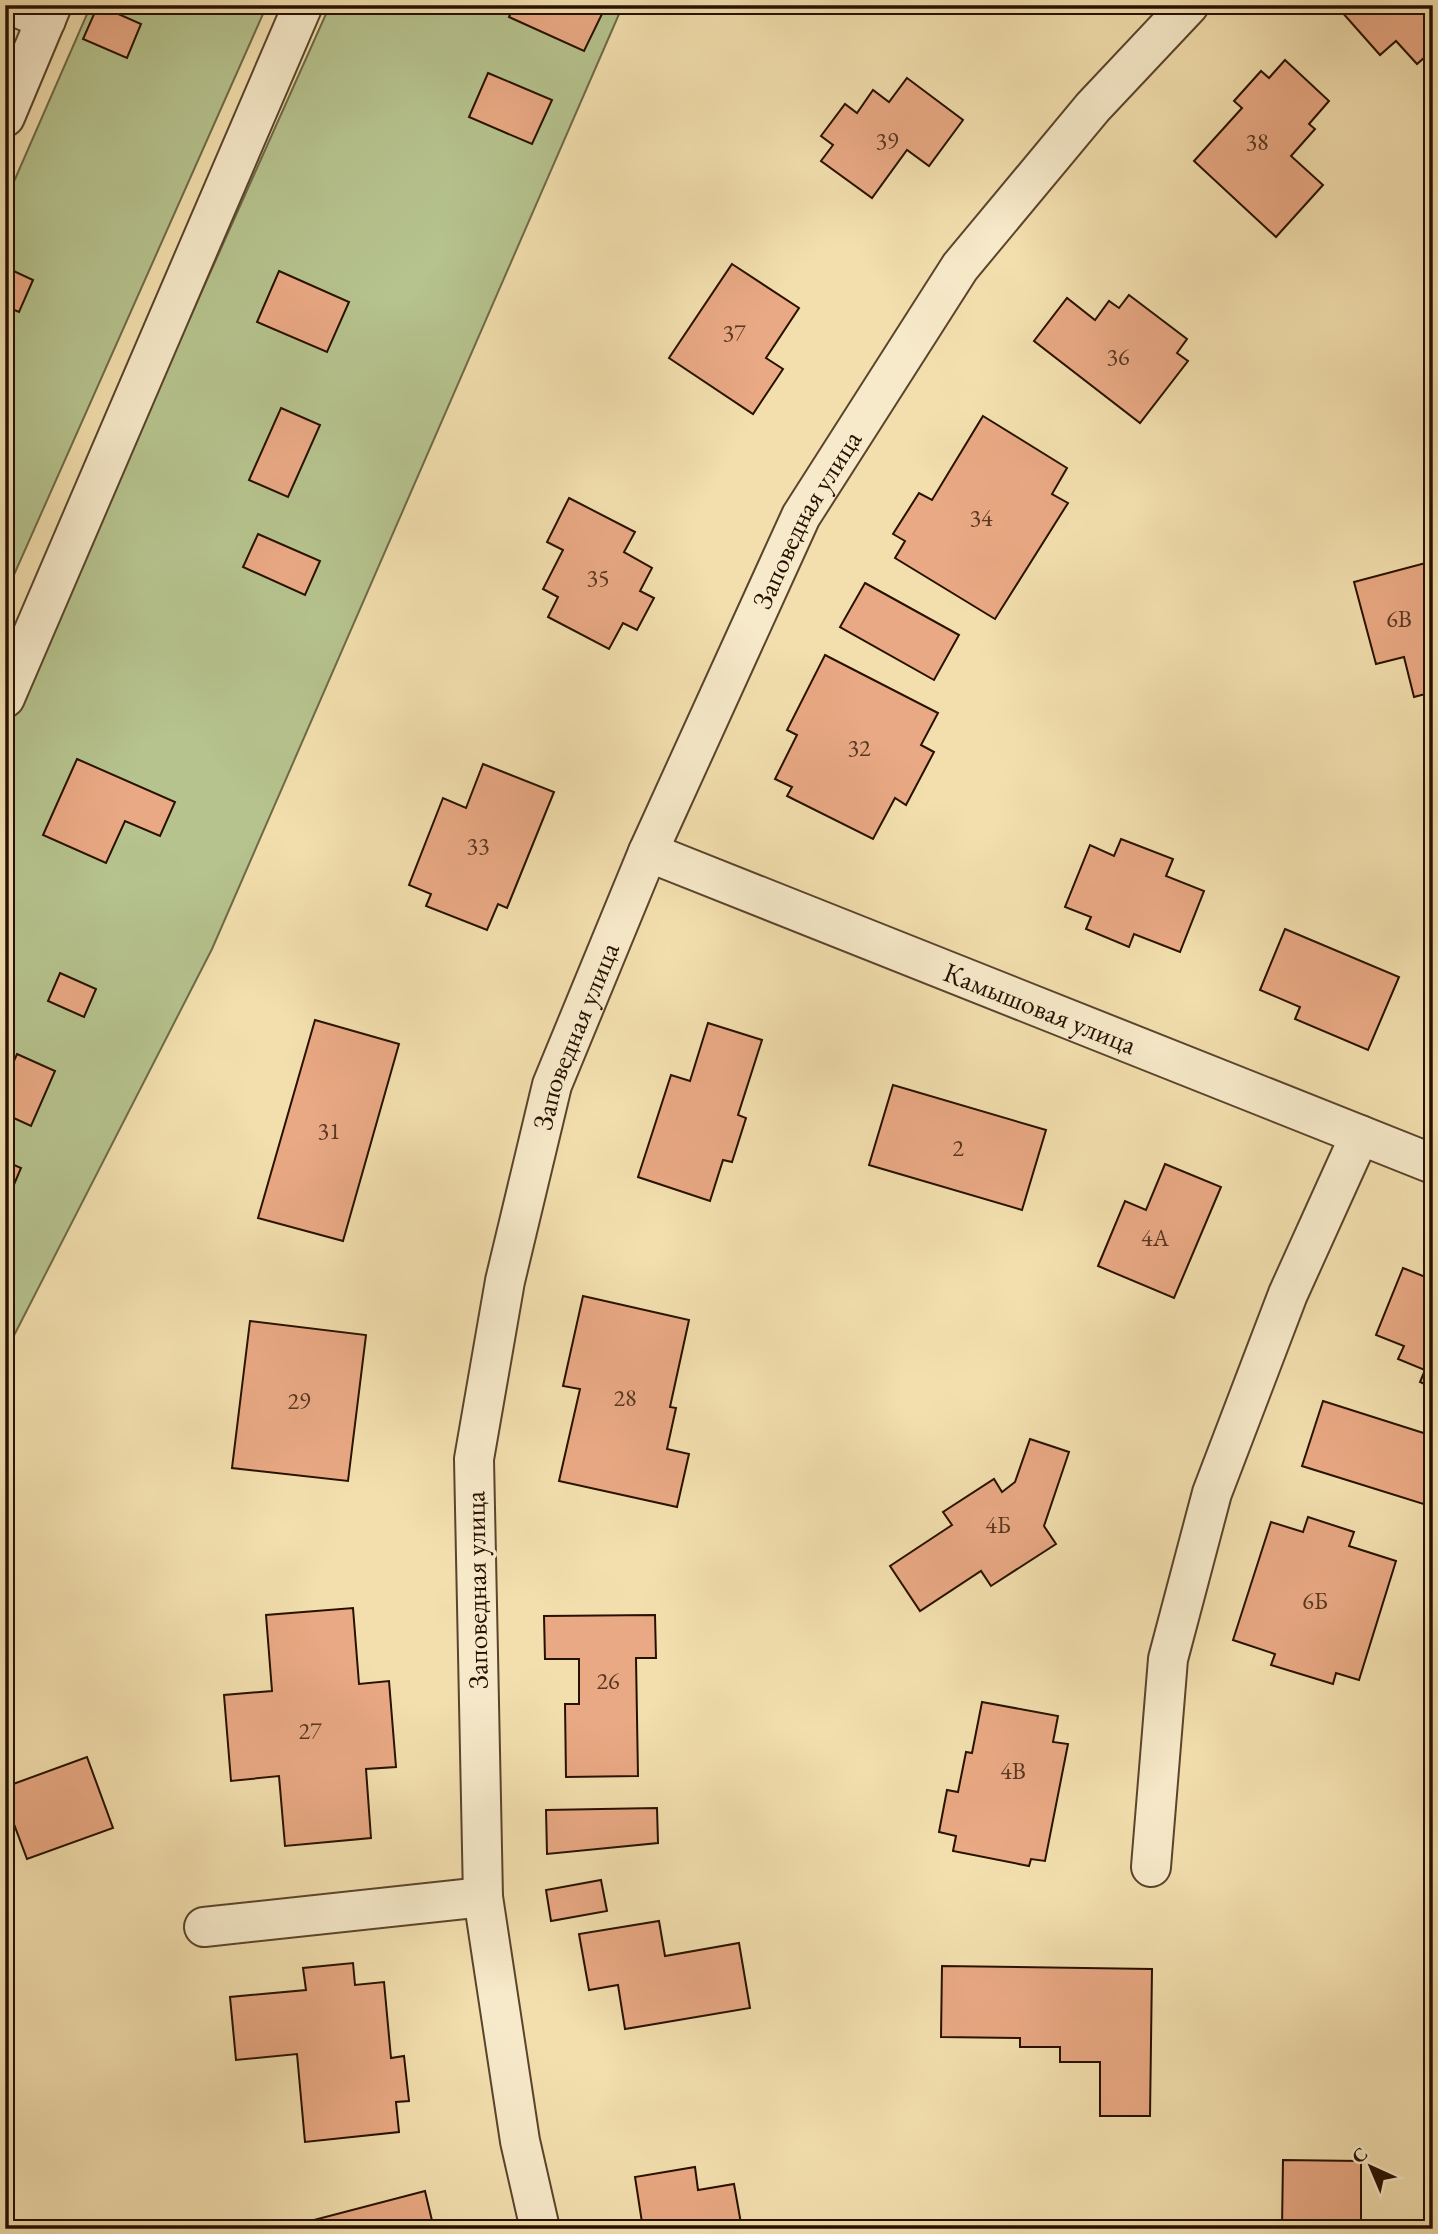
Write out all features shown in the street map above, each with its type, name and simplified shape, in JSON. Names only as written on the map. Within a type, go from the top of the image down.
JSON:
[{"type":"street","points":[[5,117],[49,12],[11,5]]},
{"type":"street","points":[[5,698],[303,5]]},
{"type":"street","name":"Заповедная улица","points":[[540,2229],[520,2141],[483,1897],[474,1460],[505,1281],[552,1085],[648,852],[801,516],[960,267],[1093,107],[1189,5]]},
{"type":"street","name":"Камышовая улица","points":[[648,852],[1433,1164]]},
{"type":"street","points":[[1151,1867],[1168,1659],[1212,1493],[1288,1294],[1360,1135]]},
{"type":"street","points":[[204,1927],[483,1897]]},
{"type":"green space","points":[[91,5],[267,5],[5,595],[5,202]]},
{"type":"green space","points":[[330,5],[623,5],[212,949],[5,1353],[5,731]]},
{"type":"building","points":[[98,5],[141,24],[127,58],[83,39]]},
{"type":"building","points":[[514,5],[581,5],[602,14],[584,51],[509,17]]},
{"type":"building","points":[[1347,5],[1433,5],[1433,50],[1417,64],[1396,41],[1380,55],[1341,11]]},
{"type":"building","points":[[1285,60],[1329,101],[1309,124],[1315,129],[1291,156],[1323,185],[1276,237],[1194,161],[1242,108],[1234,101],[1261,71],[1269,78]]},
{"type":"building","points":[[488,73],[552,100],[532,144],[469,117]]},
{"type":"building","points":[[907,78],[963,120],[929,166],[907,150],[872,198],[821,161],[833,145],[821,136],[845,104],[857,113],[873,90],[889,102]]},
{"type":"building","points":[[732,264],[799,308],[766,358],[783,369],[753,414],[669,358]]},
{"type":"building","points":[[5,267],[33,280],[19,312],[5,306]]},
{"type":"building","points":[[279,271],[349,302],[327,352],[257,322]]},
{"type":"building","points":[[1129,295],[1187,339],[1177,353],[1188,361],[1140,423],[1034,341],[1067,298],[1095,320],[1109,301],[1119,308]]},
{"type":"building","points":[[281,408],[320,425],[288,497],[249,480]]},
{"type":"building","points":[[983,416],[1067,468],[1052,494],[1068,503],[995,619],[895,558],[905,541],[893,534],[919,493],[932,500]]},
{"type":"building","points":[[569,498],[635,532],[624,552],[652,568],[640,591],[654,598],[637,630],[623,623],[609,649],[548,617],[558,597],[543,589],[563,550],[547,542]]},
{"type":"building","points":[[258,534],[320,561],[305,595],[243,567]]},
{"type":"building","points":[[1433,561],[1433,692],[1414,697],[1404,657],[1376,664],[1354,582]]},
{"type":"building","points":[[865,583],[959,635],[934,680],[840,627]]},
{"type":"building","points":[[825,655],[938,713],[921,745],[934,752],[906,805],[895,798],[873,839],[787,796],[792,787],[775,779],[797,735],[787,730]]},
{"type":"building","points":[[77,759],[175,802],[160,836],[125,821],[106,863],[43,835]]},
{"type":"building","points":[[483,764],[554,792],[507,908],[498,904],[487,930],[426,906],[431,894],[409,885],[443,798],[466,808]]},
{"type":"building","points":[[1121,839],[1173,859],[1166,876],[1204,891],[1180,952],[1134,934],[1129,947],[1086,929],[1091,917],[1065,907],[1090,845],[1114,856]]},
{"type":"building","points":[[1285,929],[1399,977],[1368,1050],[1295,1019],[1300,1007],[1260,990]]},
{"type":"building","points":[[60,973],[96,989],[84,1017],[48,1001]]},
{"type":"building","points":[[315,1020],[399,1044],[343,1241],[258,1218]]},
{"type":"building","points":[[708,1023],[762,1040],[738,1115],[746,1118],[732,1162],[723,1160],[710,1201],[638,1177],[671,1075],[690,1081]]},
{"type":"building","points":[[17,1054],[55,1071],[31,1126],[5,1114],[5,1081]]},
{"type":"building","points":[[893,1085],[1046,1130],[1022,1210],[869,1165]]},
{"type":"building","points":[[5,1161],[21,1168],[10,1194],[5,1191]]},
{"type":"building","points":[[1165,1164],[1221,1187],[1174,1298],[1098,1266],[1125,1201],[1146,1210]]},
{"type":"building","points":[[1403,1268],[1433,1280],[1433,1388],[1420,1382],[1425,1370],[1398,1359],[1404,1346],[1376,1335]]},
{"type":"building","points":[[583,1296],[689,1320],[670,1407],[676,1408],[667,1449],[689,1454],[677,1507],[559,1481],[580,1389],[563,1386]]},
{"type":"building","points":[[250,1321],[366,1335],[348,1481],[232,1468]]},
{"type":"building","points":[[1323,1401],[1433,1436],[1433,1507],[1302,1466]]},
{"type":"building","points":[[1030,1439],[1069,1452],[1044,1526],[1056,1544],[991,1586],[981,1571],[920,1611],[890,1566],[952,1525],[943,1512],[994,1479],[1002,1492],[1015,1482]]},
{"type":"building","points":[[1308,1517],[1354,1532],[1349,1546],[1396,1561],[1359,1680],[1336,1673],[1333,1684],[1271,1665],[1275,1654],[1233,1640],[1271,1522],[1303,1532]]},
{"type":"building","points":[[353,1608],[359,1684],[389,1681],[396,1767],[366,1769],[371,1838],[285,1846],[279,1776],[231,1781],[224,1695],[272,1691],[266,1615]]},
{"type":"building","points":[[655,1615],[656,1658],[636,1658],[638,1776],[566,1777],[565,1704],[579,1704],[579,1659],[545,1659],[544,1616]]},
{"type":"building","points":[[982,1702],[1058,1716],[1053,1742],[1068,1744],[1045,1861],[1031,1859],[1029,1866],[953,1851],[956,1836],[939,1832],[947,1790],[958,1792],[966,1752],[972,1753]]},
{"type":"building","points":[[87,1757],[113,1828],[27,1859],[5,1800],[5,1787]]},
{"type":"building","points":[[657,1808],[658,1843],[547,1854],[546,1810]]},
{"type":"building","points":[[601,1880],[607,1911],[551,1921],[546,1890]]},
{"type":"building","points":[[659,1921],[665,1956],[739,1943],[750,2008],[625,2029],[618,1985],[589,1990],[579,1934]]},
{"type":"building","points":[[353,1963],[355,1985],[384,1982],[391,2058],[404,2056],[409,2101],[396,2102],[399,2132],[305,2142],[297,2054],[236,2060],[230,1997],[306,1990],[303,1968]]},
{"type":"building","points":[[942,1966],[1152,1969],[1150,2116],[1100,2116],[1100,2062],[1060,2062],[1060,2047],[1020,2047],[1020,2038],[941,2037]]},
{"type":"building","points":[[1283,2160],[1361,2161],[1361,2229],[1282,2229]]},
{"type":"building","points":[[695,2167],[698,2190],[734,2184],[742,2229],[643,2229],[635,2177]]},
{"type":"building","points":[[425,2191],[434,2229],[287,2229],[287,2227]]}]
